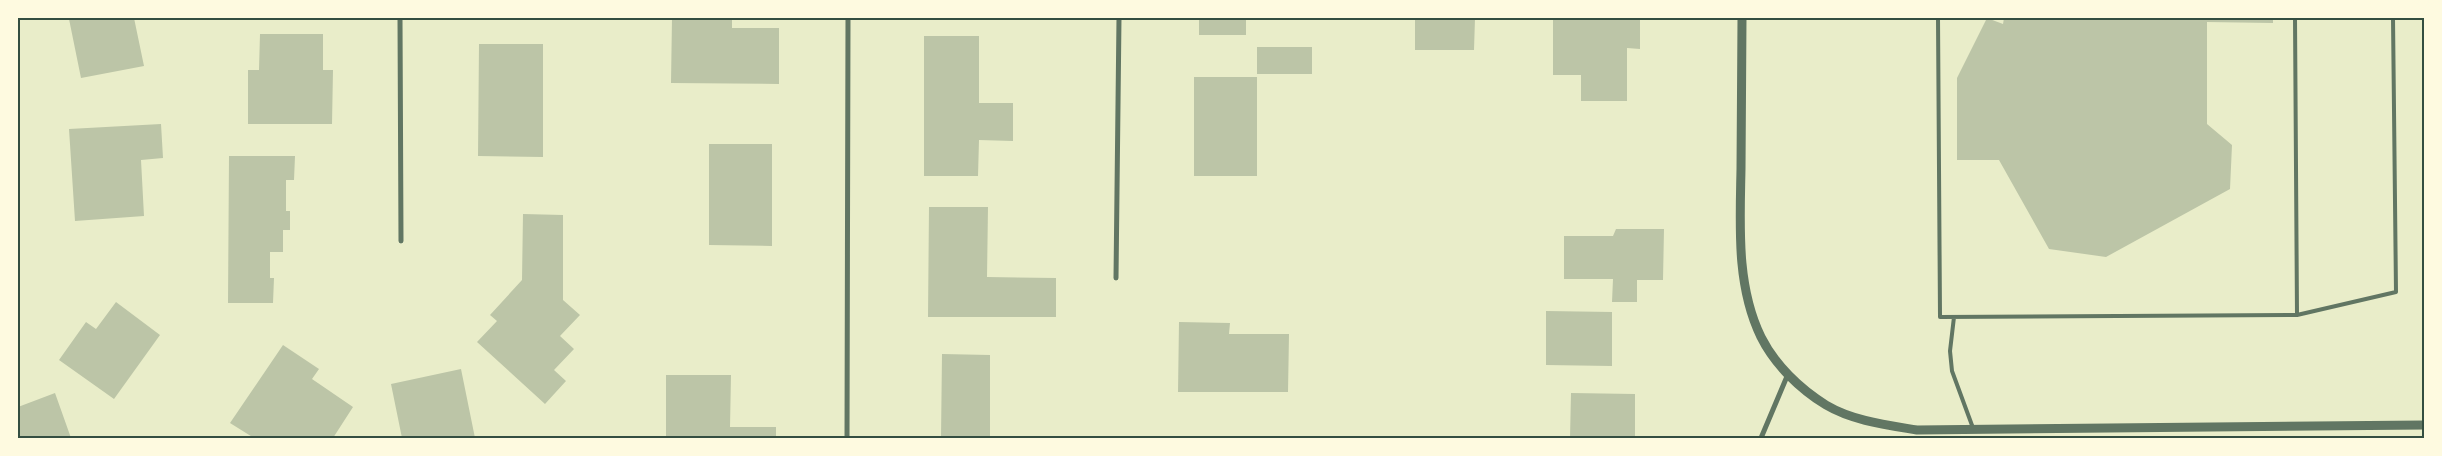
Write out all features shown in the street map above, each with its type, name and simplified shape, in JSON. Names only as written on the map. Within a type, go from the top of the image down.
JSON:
[{"type":"street","points":[[400,18],[401,241]]},
{"type":"street","points":[[847,438],[848,18]]},
{"type":"street","points":[[1116,278],[1120,18]]},
{"type":"street","points":[[1742,18],[1740,226],[1744,277],[1754,321],[1762,339],[1788,374],[1827,405],[1867,421],[1917,430],[2424,425]]},
{"type":"street","points":[[1761,438],[1788,374]]},
{"type":"lane","points":[[1938,18],[1940,317],[2297,315],[2396,292],[2393,18]]},
{"type":"lane","points":[[2295,18],[2297,315]]},
{"type":"lane","points":[[1954,317],[1950,351],[1952,370],[1974,430]]},
{"type":"building","points":[[63,18],[134,18],[144,66],[81,78],[69,19],[63,20]]},
{"type":"building","points":[[672,18],[732,18],[732,28],[779,28],[779,84],[671,83]]},
{"type":"building","points":[[1199,18],[1246,18],[1246,35],[1199,35]]},
{"type":"building","points":[[1415,18],[1475,18],[1474,50],[1415,50]]},
{"type":"building","points":[[1553,18],[1640,18],[1640,49],[1627,48],[1627,101],[1581,101],[1581,75],[1553,75]]},
{"type":"building","points":[[1987,18],[2003,24],[2004,18],[2273,18],[2273,23],[2207,22],[2207,124],[2232,145],[2230,189],[2106,257],[2049,249],[1999,160],[1957,160],[1957,78]]},
{"type":"building","points":[[260,34],[323,34],[323,70],[333,70],[332,124],[248,124],[248,70],[259,70]]},
{"type":"building","points":[[924,36],[979,36],[979,103],[1013,103],[1013,141],[979,140],[978,176],[924,176]]},
{"type":"building","points":[[479,44],[543,44],[543,157],[478,156]]},
{"type":"building","points":[[1257,47],[1312,47],[1312,74],[1257,74]]},
{"type":"building","points":[[1194,77],[1257,77],[1257,176],[1194,176]]},
{"type":"building","points":[[161,124],[163,158],[141,160],[144,216],[75,221],[69,129]]},
{"type":"building","points":[[709,144],[772,144],[772,246],[709,245]]},
{"type":"building","points":[[229,156],[295,156],[294,180],[286,180],[286,211],[290,211],[290,230],[283,230],[283,252],[270,252],[270,278],[274,278],[273,303],[228,303]]},
{"type":"building","points":[[929,207],[988,207],[987,277],[1056,278],[1056,317],[928,317]]},
{"type":"building","points":[[523,214],[563,215],[563,300],[580,315],[560,336],[574,349],[554,370],[566,381],[545,404],[477,342],[497,321],[490,315],[522,280]]},
{"type":"building","points":[[1616,229],[1664,229],[1663,280],[1637,280],[1637,302],[1612,302],[1613,279],[1564,279],[1564,236],[1613,236]]},
{"type":"building","points":[[116,302],[160,335],[114,399],[59,360],[86,322],[96,329]]},
{"type":"building","points":[[1546,311],[1612,312],[1612,366],[1546,365]]},
{"type":"building","points":[[1179,322],[1230,323],[1229,334],[1289,334],[1288,392],[1178,392]]},
{"type":"building","points":[[283,345],[319,369],[312,379],[353,407],[333,438],[254,438],[230,423]]},
{"type":"building","points":[[942,354],[990,355],[990,438],[941,438]]},
{"type":"building","points":[[461,369],[475,438],[402,438],[391,384]]},
{"type":"building","points":[[666,375],[731,375],[730,427],[776,427],[776,438],[666,438]]},
{"type":"building","points":[[55,393],[71,438],[18,438],[18,407]]},
{"type":"building","points":[[1571,393],[1635,394],[1635,438],[1570,438]]}]
